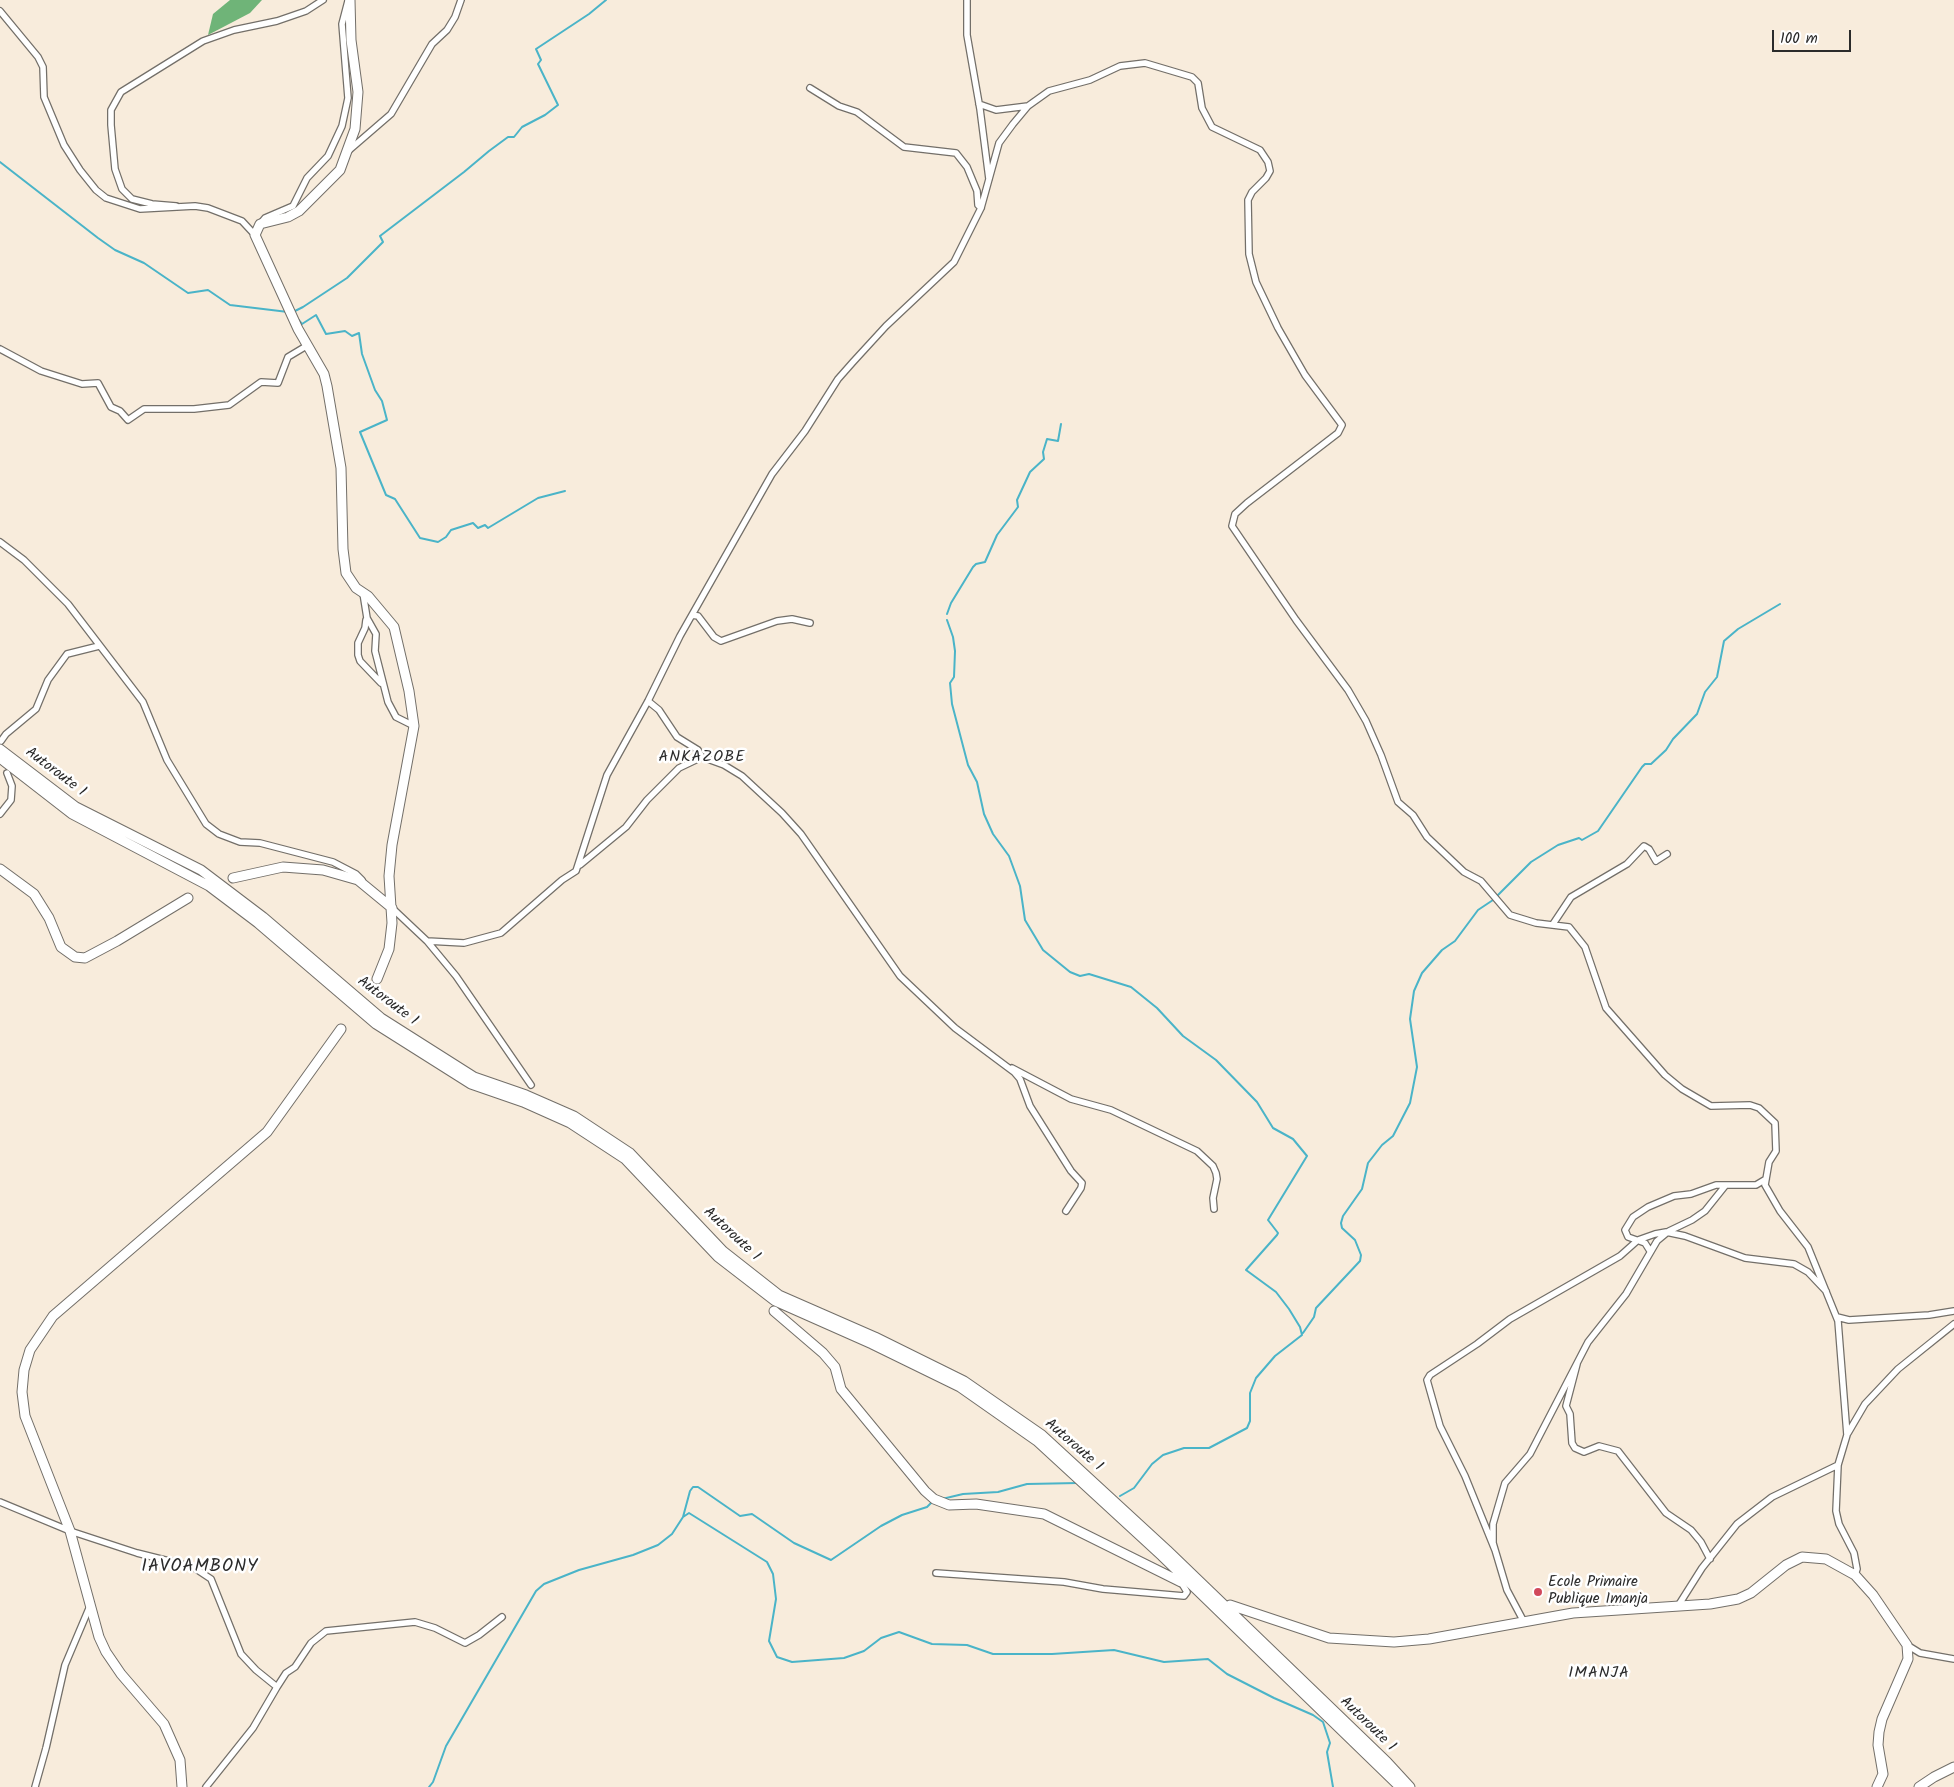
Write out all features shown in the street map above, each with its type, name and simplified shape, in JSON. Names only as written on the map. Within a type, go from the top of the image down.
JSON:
[{"type":"street","points":[[323,0],[306,11],[277,21],[234,30],[202,41],[121,92],[111,110],[110,124],[115,169],[122,188],[132,199],[152,204],[208,208],[242,221],[255,235],[290,312],[324,374],[339,450],[346,573],[356,588],[363,591],[394,626],[405,672],[414,726],[392,845],[389,876],[392,924],[389,949],[377,979]]},
{"type":"street","points":[[255,235],[265,218],[292,206],[306,178],[328,156],[342,126],[348,98],[342,24],[349,0]]},
{"type":"street","points":[[260,224],[288,217],[299,211],[340,170],[355,129],[358,92],[351,40],[349,0]]},
{"type":"street","points":[[346,154],[391,114],[432,44],[447,30],[455,17],[461,0]]},
{"type":"street","points":[[967,0],[967,35],[979,104],[989,180]]},
{"type":"street","points":[[0,11],[38,57],[42,66],[44,97],[64,145],[96,190],[106,198],[140,209],[176,206]]},
{"type":"street","points":[[576,871],[607,775],[692,615],[772,474],[805,431],[838,379],[886,326],[954,262],[965,245],[981,208],[999,143],[1028,106],[1049,91],[1090,80],[1120,66],[1146,63],[1192,77],[1198,84],[1202,108],[1212,127],[1247,142],[1263,153],[1270,171],[1248,200],[1249,254],[1256,282],[1278,328],[1305,375],[1340,421],[1342,429],[1247,503],[1235,514],[1232,526],[1296,620],[1348,690],[1366,721],[1389,772],[1398,802],[1413,815],[1427,837],[1457,866],[1481,881],[1492,891],[1510,915],[1536,923],[1569,927],[1580,938],[1585,947],[1606,1008],[1672,1081],[1703,1103],[1721,1107],[1750,1105],[1759,1108],[1775,1123],[1776,1151],[1769,1162],[1765,1184],[1780,1211],[1808,1247],[1837,1317],[1847,1435]]},
{"type":"street","points":[[810,88],[838,106],[857,112],[904,147],[956,153],[967,168],[977,191],[978,205],[981,208]]},
{"type":"street","points":[[979,104],[996,110],[1028,106]]},
{"type":"street","points":[[0,349],[41,372],[82,384],[98,384],[111,407],[120,410],[128,420],[144,409],[194,409],[229,405],[262,382],[278,383],[288,357],[308,345]]},
{"type":"street","points":[[0,542],[24,560],[57,592],[143,702],[168,760],[206,824],[219,834],[240,842],[260,843],[333,862],[356,874],[427,941],[456,976],[531,1085]]},
{"type":"street","points":[[363,591],[367,618],[366,628],[358,643],[358,655],[360,661],[384,685]]},
{"type":"street","points":[[692,615],[698,616],[714,638],[721,641],[777,621],[792,620],[810,623]]},
{"type":"street","points":[[367,618],[376,634],[375,651],[388,702],[396,717],[414,726]]},
{"type":"street","points":[[1,745],[6,734],[36,709],[48,680],[67,654],[99,646]]},
{"type":"street","points":[[648,701],[659,710],[678,737],[698,750],[702,757],[724,765],[742,776],[782,813],[801,834],[900,976],[955,1028],[1009,1068],[1020,1079],[1030,1106],[1072,1171],[1082,1183],[1082,1188],[1066,1211]]},
{"type":"street","name":"Autoroute 1","points":[[1,745],[76,808],[201,870],[263,917],[389,1023],[474,1077],[526,1095],[574,1116],[630,1153],[723,1251],[779,1295],[875,1337],[964,1380],[1042,1435],[1167,1550],[1410,1787]]},
{"type":"street","points":[[427,941],[464,943],[501,933],[626,827],[647,800],[679,768],[702,757]]},
{"type":"street","name":"Autoroute 1","points":[[0,758],[72,814],[208,886],[258,923],[376,1024],[471,1084],[523,1102],[570,1123],[625,1159],[718,1257],[775,1301],[872,1344],[960,1387],[1037,1441],[1162,1556],[1400,1787]]},
{"type":"street","points":[[0,814],[11,800],[12,786],[7,773]]},
{"type":"street","points":[[1553,924],[1571,898],[1627,864],[1644,846],[1649,849],[1656,861],[1668,854]]},
{"type":"street","points":[[233,878],[283,867],[304,868],[323,870],[358,880],[372,890]]},
{"type":"street","points":[[0,869],[34,894],[49,918],[61,947],[74,957],[84,958],[188,898]]},
{"type":"street","points":[[182,1787],[180,1760],[164,1724],[121,1674],[106,1652],[90,1606],[82,1566],[70,1531],[25,1416],[22,1392],[24,1370],[30,1350],[53,1316],[267,1132],[341,1029]]},
{"type":"street","points":[[1009,1068],[1013,1068],[1071,1100],[1111,1110],[1197,1151],[1213,1166],[1216,1172],[1217,1179],[1212,1198],[1214,1209]]},
{"type":"street","points":[[1650,1251],[1646,1243],[1628,1237],[1625,1227],[1633,1217],[1648,1207],[1674,1196],[1691,1194],[1716,1185],[1756,1185],[1766,1179]]},
{"type":"street","points":[[1524,1622],[1507,1590],[1495,1550],[1465,1476],[1440,1426],[1427,1380],[1430,1375],[1478,1344],[1510,1319],[1620,1256],[1638,1240],[1666,1232],[1692,1220],[1705,1211],[1725,1186]]},
{"type":"street","points":[[1666,1232],[1710,1244],[1745,1258],[1794,1264],[1808,1272],[1826,1291]]},
{"type":"street","points":[[1495,1550],[1493,1524],[1505,1483],[1530,1454],[1588,1342],[1626,1294],[1650,1251],[1666,1232]]},
{"type":"street","points":[[774,1311],[822,1353],[835,1367],[841,1390],[925,1491],[934,1499],[949,1505],[976,1504],[1044,1514],[1181,1582],[1187,1592],[1184,1596],[1103,1589],[1064,1582],[936,1572]]},
{"type":"street","points":[[1837,1317],[1849,1320],[1929,1315],[1954,1311]]},
{"type":"street","points":[[1855,1575],[1857,1569],[1854,1553],[1841,1529],[1836,1510],[1838,1465],[1847,1435],[1855,1418],[1865,1404],[1898,1369],[1954,1324]]},
{"type":"street","points":[[1577,1362],[1566,1406],[1570,1414],[1572,1442],[1575,1448],[1584,1452],[1599,1446],[1618,1451],[1666,1513],[1691,1530],[1701,1542],[1710,1558]]},
{"type":"street","points":[[1678,1606],[1710,1558],[1737,1524],[1772,1497],[1838,1465]]},
{"type":"street","points":[[0,1502],[70,1531],[137,1553],[193,1567],[211,1579],[241,1654],[256,1670],[277,1686]]},
{"type":"street","points":[[1230,1604],[1329,1638],[1360,1641],[1429,1639],[1573,1613],[1678,1606],[1738,1599],[1751,1593],[1786,1565],[1802,1557],[1826,1559],[1855,1575],[1873,1595],[1907,1645],[1920,1652],[1954,1659]]},
{"type":"street","points":[[35,1787],[65,1665],[90,1606]]},
{"type":"street","points":[[206,1787],[253,1728],[286,1673],[295,1667],[311,1643],[326,1631],[414,1622],[435,1628],[465,1643],[475,1638],[502,1617]]},
{"type":"street","points":[[1877,1787],[1883,1774],[1878,1745],[1879,1732],[1882,1720],[1908,1659],[1907,1645]]},
{"type":"street","points":[[1919,1787],[1934,1776],[1954,1767]]},
{"type":"green space","points":[[230,0],[262,0],[250,13],[208,35],[213,14]]},
{"type":"waterway","points":[[293,312],[347,278],[383,242],[380,236],[508,137],[514,137],[522,127],[545,115],[558,105],[538,64],[541,60],[536,49],[589,14],[606,0]]},
{"type":"waterway","points":[[0,162],[115,250],[144,263],[188,293],[208,290],[230,305],[288,312]]},
{"type":"waterway","points":[[297,318],[302,324],[316,315],[326,334],[345,331],[352,336],[359,333],[362,354],[375,390],[382,401],[387,420],[360,432],[386,495],[395,499],[420,538],[438,542],[446,537],[451,530],[473,523],[478,528],[485,525],[488,528],[538,498],[565,491]]},
{"type":"waterway","points":[[947,614],[951,603],[973,567],[976,564],[985,562],[997,535],[1018,507],[1017,500],[1030,472],[1044,459],[1043,452],[1047,439],[1058,441],[1061,424]]},
{"type":"waterway","points":[[1498,895],[1531,862],[1558,845],[1579,838],[1582,840],[1598,831],[1642,767],[1645,764],[1651,764],[1666,750],[1673,739],[1697,714],[1705,692],[1717,677],[1724,641],[1738,629],[1780,604]]},
{"type":"waterway","points":[[947,620],[953,637],[955,651],[954,677],[950,683],[952,704],[968,765],[977,782],[984,814],[993,834],[1009,856],[1020,886],[1025,920],[1043,950],[1070,972],[1080,976],[1089,974],[1131,987],[1157,1008],[1183,1036],[1216,1060],[1257,1102],[1273,1128],[1293,1139],[1307,1156],[1268,1220],[1278,1233],[1277,1235],[1246,1270],[1276,1292],[1300,1327],[1302,1335],[1275,1356],[1256,1378],[1250,1393],[1250,1421],[1247,1428],[1209,1448],[1184,1448],[1163,1455],[1152,1464],[1134,1488],[1120,1496]]},
{"type":"waterway","points":[[1303,1333],[1314,1317],[1316,1308],[1360,1261],[1361,1255],[1355,1240],[1342,1228],[1341,1223],[1343,1216],[1362,1189],[1368,1163],[1382,1145],[1393,1136],[1410,1103],[1417,1067],[1410,1019],[1414,991],[1422,973],[1442,950],[1455,941],[1478,910],[1493,900]]},
{"type":"waterway","points":[[942,1499],[963,1494],[998,1492],[1027,1484],[1078,1483]]},
{"type":"waterway","points":[[683,1517],[690,1491],[693,1487],[698,1487],[740,1516],[752,1514],[794,1543],[831,1560],[881,1526],[902,1515],[927,1507],[932,1502]]},
{"type":"waterway","points":[[429,1787],[433,1782],[446,1746],[536,1591],[544,1584],[579,1570],[633,1555],[658,1545],[672,1534],[683,1517],[689,1513],[767,1562],[773,1574],[776,1599],[769,1641],[777,1657],[792,1662],[844,1658],[864,1651],[881,1638],[899,1632],[932,1644],[967,1645],[993,1654],[1052,1654],[1114,1650],[1164,1662],[1208,1659],[1227,1674],[1313,1715],[1323,1722],[1330,1743],[1327,1752],[1333,1787]]},
{"type":"place","name":"Ecole Primaire Publique Imanja","points":[[1538,1592]]},
{"type":"district","name":"ANKAZOBE","points":[[702,758]]},
{"type":"district","name":"IAVOAMBONY","points":[[200,1568]]},
{"type":"district","name":"IMANJA","points":[[1599,1674]]}]
